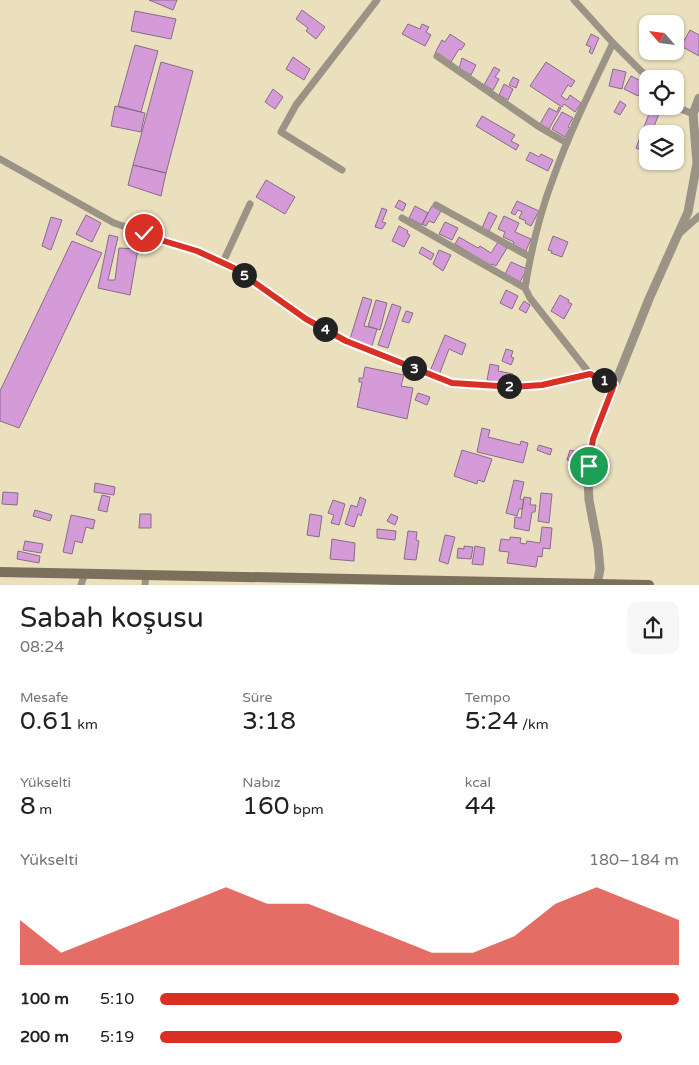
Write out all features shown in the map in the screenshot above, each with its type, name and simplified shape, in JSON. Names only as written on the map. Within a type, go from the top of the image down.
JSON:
[{"type":"main road","points":[[0,572],[85,573],[146,580],[649,585]]},
{"type":"street","points":[[342,170],[281,132],[296,105],[377,0]]},
{"type":"street","points":[[574,0],[639,70]]},
{"type":"street","points":[[524,288],[530,257],[553,178],[567,142],[613,43]]},
{"type":"street","points":[[437,56],[541,128],[567,142]]},
{"type":"street","points":[[598,585],[600,569],[598,548],[589,500],[588,480],[593,439],[649,298],[688,212],[697,164],[693,114],[699,98]]},
{"type":"street","points":[[684,110],[693,114]]},
{"type":"street","points":[[0,159],[114,223],[197,251],[223,262],[306,319],[346,341],[452,383],[513,387],[542,385],[590,374]]},
{"type":"street","points":[[223,262],[250,204]]},
{"type":"street","points":[[436,205],[530,257]]},
{"type":"street","points":[[677,236],[699,216]]},
{"type":"street","points":[[402,218],[524,288],[590,374],[614,385]]},
{"type":"street","points":[[81,585],[85,573]]},
{"type":"building","points":[[149,0],[177,0],[173,10]]},
{"type":"building","points":[[302,10],[325,27],[316,39],[306,31],[308,28],[296,19]]},
{"type":"building","points":[[135,11],[176,19],[171,39],[131,31]]},
{"type":"building","points":[[408,24],[420,29],[422,24],[429,27],[426,32],[431,35],[425,46],[402,34]]},
{"type":"building","points":[[690,30],[699,35],[699,56],[684,48],[684,41]]},
{"type":"building","points":[[450,34],[465,44],[461,50],[459,49],[451,62],[435,53],[442,40],[445,42]]},
{"type":"building","points":[[591,34],[599,38],[592,54],[589,52],[591,47],[586,45]]},
{"type":"building","points":[[135,45],[158,51],[141,112],[118,106]]},
{"type":"building","points":[[293,57],[310,69],[304,80],[286,69]]},
{"type":"building","points":[[462,58],[476,65],[471,75],[459,69]]},
{"type":"building","points":[[161,62],[193,71],[166,173],[133,165]]},
{"type":"building","points":[[546,62],[575,81],[571,87],[568,85],[561,96],[567,100],[570,95],[581,103],[575,112],[564,104],[562,107],[530,86]]},
{"type":"building","points":[[494,67],[500,70],[495,77],[499,79],[493,90],[484,85]]},
{"type":"building","points":[[613,69],[626,72],[622,89],[609,86]]},
{"type":"building","points":[[631,76],[639,80],[638,96],[624,89]]},
{"type":"building","points":[[513,77],[519,80],[516,88],[509,85]]},
{"type":"building","points":[[504,84],[513,89],[508,100],[499,95]]},
{"type":"building","points":[[273,89],[283,97],[275,109],[265,102]]},
{"type":"building","points":[[620,101],[626,105],[620,115],[614,112]]},
{"type":"building","points":[[115,106],[145,113],[141,132],[111,126]]},
{"type":"building","points":[[559,107],[561,108],[549,129],[540,124],[549,108],[557,112]]},
{"type":"building","points":[[562,112],[573,118],[565,137],[552,129]]},
{"type":"building","points":[[649,115],[658,115],[655,125],[645,125]]},
{"type":"building","points":[[482,116],[515,135],[511,141],[519,145],[516,150],[476,126]]},
{"type":"building","points":[[530,152],[539,157],[541,154],[553,160],[548,171],[526,160]]},
{"type":"building","points":[[133,165],[166,173],[161,196],[128,185]]},
{"type":"building","points":[[266,180],[295,197],[285,214],[256,197]]},
{"type":"building","points":[[399,200],[406,204],[403,211],[395,207]]},
{"type":"building","points":[[517,201],[539,211],[531,226],[519,218],[522,212],[518,210],[515,215],[511,213]]},
{"type":"building","points":[[415,206],[428,213],[422,225],[409,218]]},
{"type":"building","points":[[432,206],[441,211],[434,223],[429,221],[426,226],[422,224]]},
{"type":"building","points":[[382,208],[387,210],[382,222],[386,223],[382,229],[375,227]]},
{"type":"building","points":[[489,212],[497,216],[489,231],[482,228]]},
{"type":"building","points":[[86,215],[101,223],[92,242],[76,234]]},
{"type":"building","points":[[504,216],[519,223],[515,232],[531,239],[526,251],[513,245],[514,242],[503,237],[505,232],[498,229]]},
{"type":"building","points":[[51,217],[62,220],[51,250],[42,246]]},
{"type":"building","points":[[445,222],[458,228],[452,240],[439,234]]},
{"type":"building","points":[[399,226],[408,231],[407,233],[410,235],[404,247],[392,241]]},
{"type":"building","points":[[109,235],[118,237],[108,280],[115,280],[119,248],[138,249],[130,295],[98,288]]},
{"type":"building","points":[[553,236],[568,242],[562,257],[548,250]]},
{"type":"building","points":[[459,237],[491,253],[498,242],[507,248],[496,266],[492,264],[491,266],[455,244]]},
{"type":"building","points":[[72,241],[102,253],[19,428],[0,421],[0,391]]},
{"type":"building","points":[[422,247],[434,254],[431,260],[419,253]]},
{"type":"building","points":[[439,250],[451,255],[443,271],[433,264]]},
{"type":"building","points":[[511,262],[527,269],[520,282],[505,274]]},
{"type":"building","points":[[506,290],[518,296],[512,309],[500,303]]},
{"type":"building","points":[[560,295],[572,304],[564,319],[551,311]]},
{"type":"building","points":[[363,297],[372,300],[364,326],[377,329],[371,349],[367,348],[368,345],[350,339]]},
{"type":"building","points":[[376,300],[387,303],[380,330],[368,326]]},
{"type":"building","points":[[524,301],[530,305],[526,313],[519,309]]},
{"type":"building","points":[[392,304],[401,307],[388,348],[378,345]]},
{"type":"building","points":[[406,311],[413,313],[409,323],[402,321]]},
{"type":"building","points":[[445,335],[466,344],[462,355],[449,349],[439,375],[430,371]]},
{"type":"building","points":[[506,349],[513,351],[511,357],[514,358],[511,365],[502,361]]},
{"type":"building","points":[[490,364],[499,366],[498,371],[513,374],[510,385],[487,380]]},
{"type":"building","points":[[365,367],[404,375],[401,386],[413,388],[407,419],[357,407],[362,382],[359,382],[359,378],[363,378]]},
{"type":"building","points":[[418,393],[430,397],[427,405],[415,400]]},
{"type":"building","points":[[482,428],[490,430],[488,437],[520,445],[521,441],[528,443],[523,463],[477,452]]},
{"type":"building","points":[[539,445],[552,449],[550,455],[537,450]]},
{"type":"building","points":[[462,450],[492,459],[484,482],[478,480],[477,484],[454,476]]},
{"type":"building","points":[[570,450],[581,453],[578,463],[567,460]]},
{"type":"building","points":[[514,480],[524,482],[520,499],[524,500],[522,509],[519,509],[517,516],[506,513]]},
{"type":"building","points":[[95,483],[115,487],[114,495],[94,492]]},
{"type":"building","points":[[3,492],[18,493],[17,505],[2,504]]},
{"type":"building","points":[[541,493],[552,494],[549,523],[538,521]]},
{"type":"building","points":[[102,495],[110,497],[107,512],[98,510]]},
{"type":"building","points":[[360,497],[366,500],[361,516],[358,514],[354,527],[345,524],[351,505],[357,507]]},
{"type":"building","points":[[524,497],[531,498],[530,505],[536,505],[535,512],[532,512],[529,531],[514,528],[515,517],[521,518]]},
{"type":"building","points":[[333,500],[345,504],[339,525],[331,523],[334,515],[328,513]]},
{"type":"building","points":[[35,510],[52,515],[50,521],[33,516]]},
{"type":"building","points":[[140,514],[151,514],[151,528],[139,528]]},
{"type":"building","points":[[310,514],[322,516],[319,537],[307,535]]},
{"type":"building","points":[[391,514],[398,517],[395,525],[387,521]]},
{"type":"building","points":[[71,515],[95,520],[93,529],[86,527],[82,543],[75,541],[72,554],[63,552]]},
{"type":"building","points":[[542,527],[552,528],[550,549],[543,548],[542,557],[538,556],[536,567],[507,563],[509,552],[499,551],[501,539],[510,540],[510,537],[521,538],[520,543],[526,544],[527,541],[540,543]]},
{"type":"building","points":[[377,529],[396,531],[395,540],[377,538]]},
{"type":"building","points":[[408,531],[417,532],[416,540],[419,541],[416,560],[404,559]]},
{"type":"building","points":[[445,535],[455,537],[448,564],[439,561]]},
{"type":"building","points":[[332,539],[355,543],[354,561],[330,559]]},
{"type":"building","points":[[25,541],[43,544],[41,553],[23,550]]},
{"type":"building","points":[[464,546],[473,547],[471,559],[457,558],[458,548],[464,549]]},
{"type":"building","points":[[475,546],[485,548],[483,565],[472,564]]},
{"type":"building","points":[[18,551],[40,556],[39,563],[17,559]]},
{"type":"route","points":[[144,233],[223,262],[306,319],[346,341],[452,383],[513,387],[542,385],[590,374],[614,385],[593,439],[589,466]]}]
